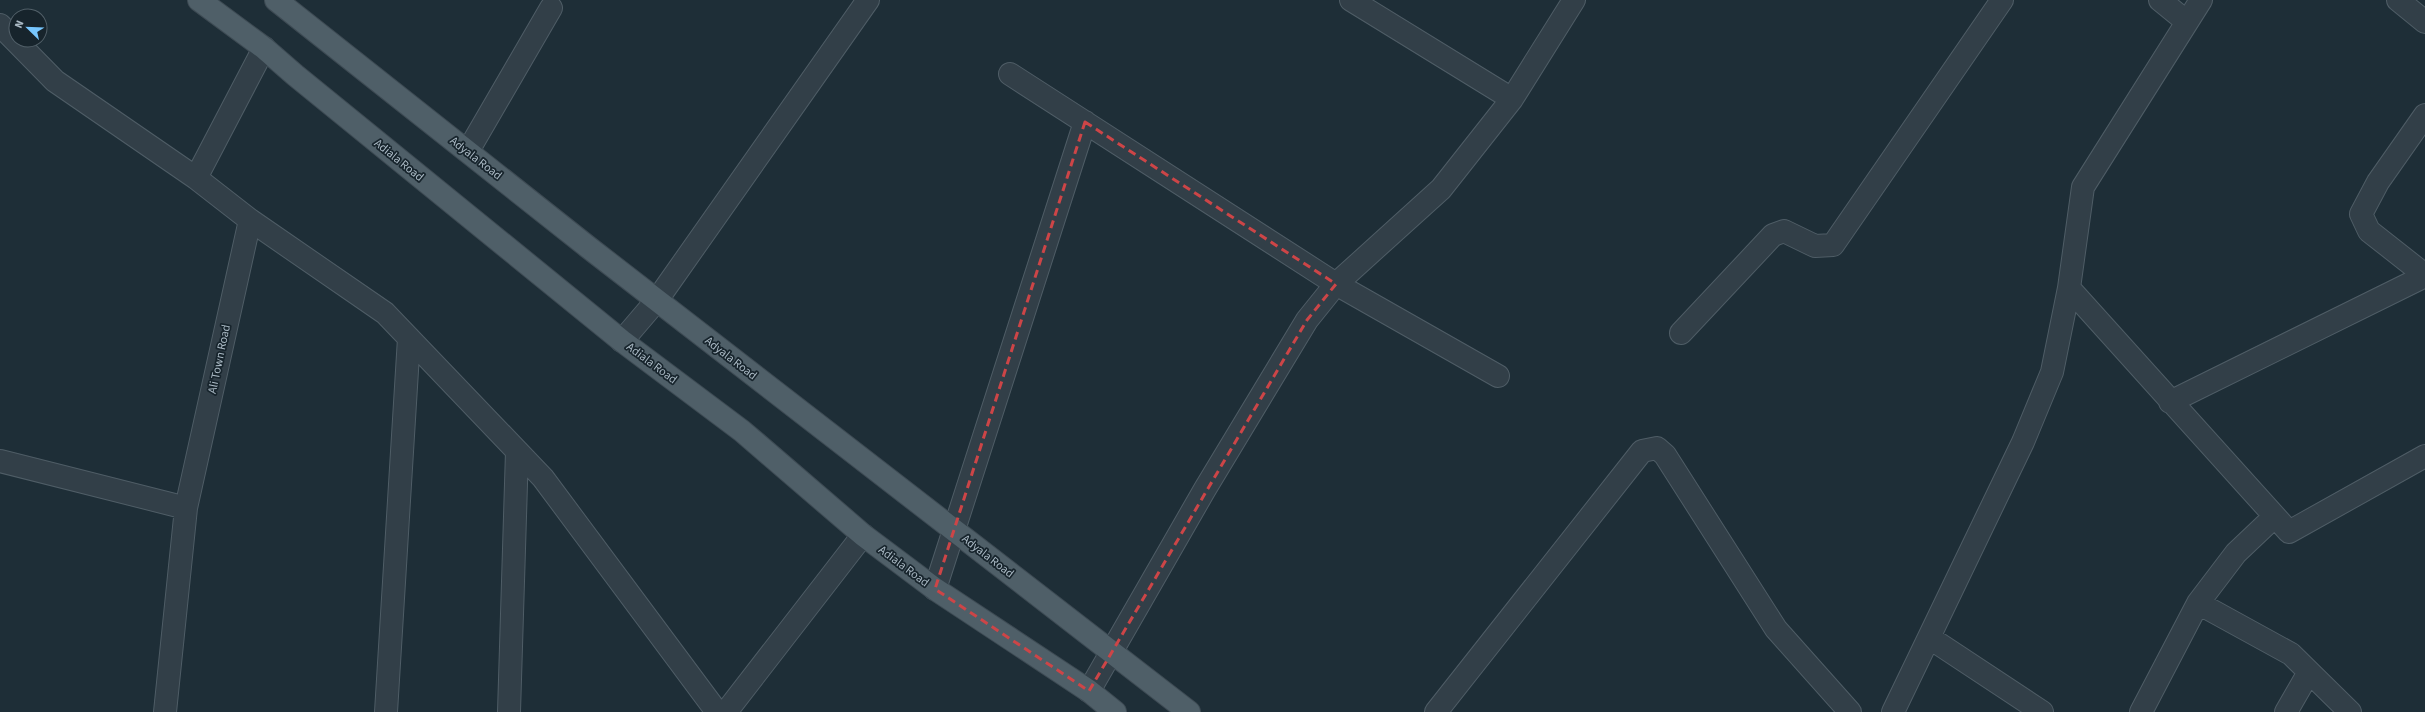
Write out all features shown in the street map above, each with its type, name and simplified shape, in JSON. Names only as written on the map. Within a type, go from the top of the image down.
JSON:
[{"type":"main road","name":"Adiala Road","points":[[199,0],[264,48],[295,75],[622,341],[742,431],[863,535],[935,588],[1089,691],[1116,712]]},
{"type":"main road","name":"Adyala Road","points":[[276,0],[656,300],[1189,712]]},
{"type":"street","points":[[622,341],[656,300],[868,0]]},
{"type":"street","points":[[1351,0],[1512,99]]},
{"type":"street","points":[[1089,691],[1205,489],[1307,320],[1336,284],[1441,189],[1512,99],[1574,0]]},
{"type":"street","points":[[1681,333],[1773,235],[1784,231],[1815,246],[1833,245],[2002,0]]},
{"type":"street","points":[[2160,0],[2187,22]]},
{"type":"street","points":[[1893,712],[1930,638],[2023,442],[2052,372],[2069,288],[2083,187],[2201,0]]},
{"type":"street","points":[[2398,0],[2425,22]]},
{"type":"street","points":[[468,151],[551,8]]},
{"type":"street","points":[[1,28],[55,82],[196,178],[250,220],[385,314],[543,478],[717,712]]},
{"type":"street","points":[[196,178],[264,48]]},
{"type":"street","points":[[1010,74],[1336,284],[1498,376]]},
{"type":"street","points":[[2170,402],[2425,275],[2369,231],[2361,214],[2378,182],[2425,115]]},
{"type":"street","points":[[935,588],[1085,122]]},
{"type":"street","name":"Ali Town Road","points":[[164,712],[186,508],[250,220]]},
{"type":"street","points":[[2069,288],[2284,529],[2289,532],[2425,456]]},
{"type":"street","points":[[386,712],[409,338]]},
{"type":"street","points":[[1436,712],[1642,451],[1657,448],[1665,455],[1776,629],[1850,712]]},
{"type":"street","points":[[509,712],[517,451]]},
{"type":"street","points":[[0,461],[186,508]]},
{"type":"street","points":[[2141,712],[2198,603],[2236,553],[2274,517]]},
{"type":"street","points":[[726,712],[863,535]]},
{"type":"street","points":[[2198,603],[2291,654],[2350,712]]},
{"type":"street","points":[[1930,638],[2042,712]]},
{"type":"street","points":[[2286,712],[2309,672]]},
{"type":"highlighted area","points":[[1085,122],[1336,284],[1307,320],[1089,691],[935,589]]}]
